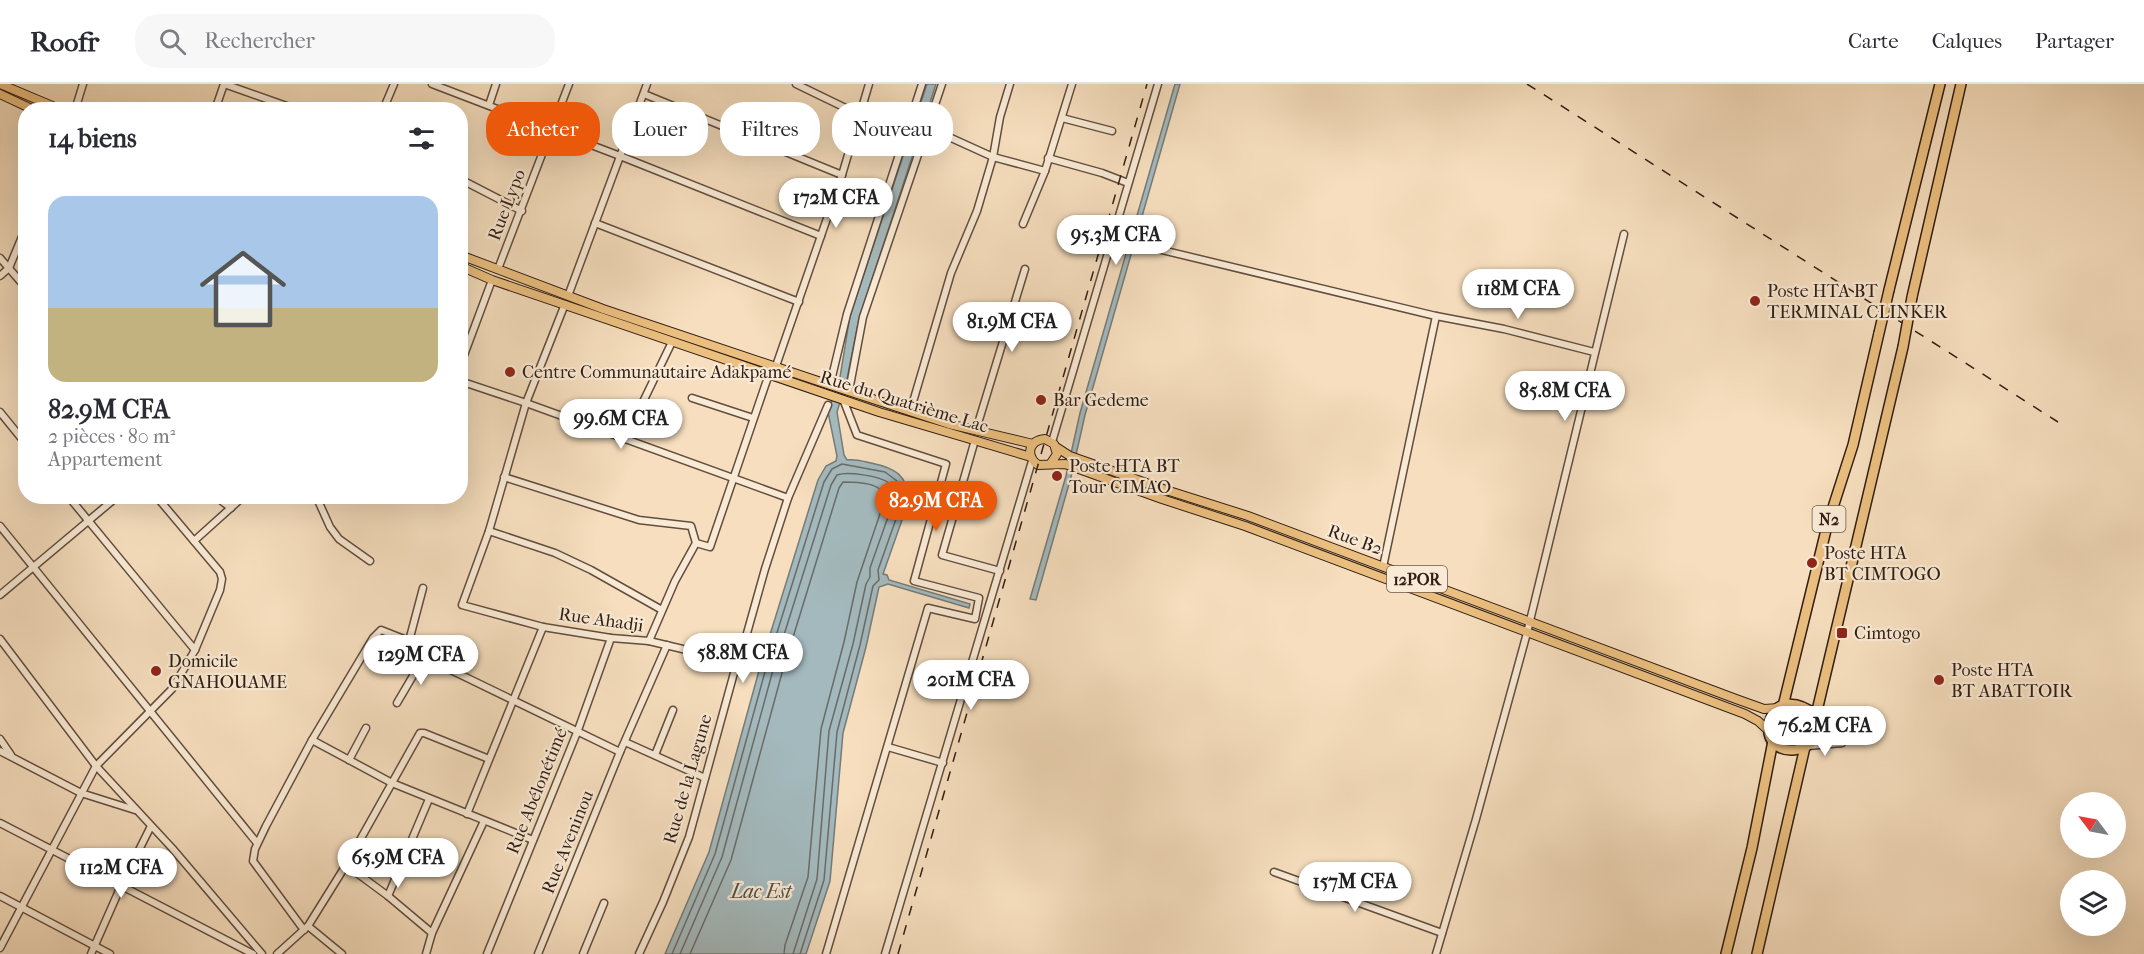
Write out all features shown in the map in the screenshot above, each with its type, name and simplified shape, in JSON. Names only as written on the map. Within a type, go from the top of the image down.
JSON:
[{"type":"highway","name":"N2","points":[[1769,731],[1772,717],[1781,707],[1827,526],[1853,446],[1940,84]]},
{"type":"highway","name":"N2","points":[[1757,954],[1806,746],[1815,734],[1816,719],[1961,84]]},
{"type":"highway","points":[[1781,707],[1802,705],[1816,719]]},
{"type":"highway","points":[[1726,954],[1752,848],[1773,741],[1769,731]]},
{"type":"highway","points":[[1773,741],[1787,750],[1794,751],[1806,746]]},
{"type":"main road","points":[[5,85],[44,102]]},
{"type":"main road","points":[[0,95],[18,103]]},
{"type":"main road","points":[[468,258],[568,296],[602,313]]},
{"type":"main road","name":"Rue du Quatrième Lac","points":[[468,270],[492,280],[565,304],[776,366],[910,412],[1033,444]]},
{"type":"main road","name":"Rue du Quatrième Lac","points":[[602,313],[672,342],[879,412],[1031,459]]},
{"type":"main road","points":[[1042,439],[1054,444],[1056,458],[1051,463],[1041,466],[1031,459],[1030,450],[1033,444],[1042,439]]},
{"type":"main road","name":"Rue B2","points":[[1054,444],[1070,456],[1248,516],[1743,702],[1764,709],[1781,707]]},
{"type":"main road","name":"Rue B2","points":[[1051,463],[1065,464],[1245,526],[1745,714],[1758,720],[1769,731]]},
{"type":"street","points":[[77,102],[83,84]]},
{"type":"street","points":[[218,102],[224,84],[275,102]]},
{"type":"street","points":[[386,102],[394,84]]},
{"type":"street","points":[[432,84],[486,104]]},
{"type":"street","points":[[490,102],[496,84]]},
{"type":"street","name":"Rue Lypo","points":[[562,102],[569,84]]},
{"type":"street","points":[[641,102],[647,84]]},
{"type":"street","points":[[796,84],[833,102]]},
{"type":"street","points":[[864,102],[869,84]]},
{"type":"street","points":[[830,385],[847,314],[922,84]]},
{"type":"street","points":[[936,102],[942,84]]},
{"type":"street","points":[[910,412],[951,273],[977,211],[993,157],[1009,84]]},
{"type":"street","points":[[1023,224],[1045,171],[1072,84]]},
{"type":"street","points":[[1054,444],[1158,84]]},
{"type":"street","points":[[644,93],[842,175]]},
{"type":"street","points":[[1062,118],[1112,131]]},
{"type":"street","points":[[953,139],[993,157],[1045,171]]},
{"type":"street","name":"Rue Lypo","points":[[498,270],[541,156]]},
{"type":"street","points":[[568,296],[620,156],[821,236]]},
{"type":"street","points":[[776,366],[848,156]]},
{"type":"street","points":[[849,391],[863,317],[917,156]]},
{"type":"street","points":[[1048,158],[1128,183]]},
{"type":"street","points":[[468,183],[522,211]]},
{"type":"street","points":[[595,224],[799,302]]},
{"type":"street","points":[[1436,954],[1527,633],[1624,234]]},
{"type":"street","points":[[1112,238],[1436,316],[1504,329],[1594,351]]},
{"type":"street","points":[[0,276],[9,268],[18,246]]},
{"type":"street","points":[[0,258],[18,279]]},
{"type":"street","points":[[976,430],[1025,269]]},
{"type":"street","points":[[468,344],[492,280]]},
{"type":"street","points":[[565,304],[526,403],[489,531],[573,562],[662,610]]},
{"type":"street","points":[[1383,567],[1436,316]]},
{"type":"street","points":[[625,439],[672,342]]},
{"type":"street","points":[[696,543],[710,547],[769,374]]},
{"type":"street","points":[[468,384],[788,498]]},
{"type":"street","points":[[692,398],[753,418]]},
{"type":"street","points":[[826,954],[928,608],[975,619],[979,598],[914,581],[946,464],[858,435],[843,399]]},
{"type":"street","name":"Rue de la Lagune","points":[[639,954],[689,837],[736,662],[742,651],[765,569],[788,498],[828,405]]},
{"type":"street","points":[[0,412],[18,434]]},
{"type":"street","points":[[975,440],[942,555],[1000,571]]},
{"type":"street","points":[[885,954],[1000,571],[1031,459]]},
{"type":"street","points":[[504,477],[639,520],[691,526],[696,543],[649,641]]},
{"type":"street","points":[[74,504],[195,650]]},
{"type":"street","points":[[0,595],[108,504]]},
{"type":"street","points":[[0,948],[96,766],[172,689],[195,650],[220,590],[222,579],[220,572],[163,504]]},
{"type":"street","points":[[226,504],[231,508]]},
{"type":"street","points":[[194,541],[235,504]]},
{"type":"street","points":[[320,504],[330,527],[339,538],[370,561]]},
{"type":"street","points":[[0,526],[257,843]]},
{"type":"street","name":"Rue Ahadji","points":[[489,531],[462,605],[543,627],[611,638],[649,641],[736,662]]},
{"type":"street","points":[[409,641],[423,588]]},
{"type":"street","points":[[467,814],[543,627]]},
{"type":"street","points":[[342,954],[306,928],[253,861],[253,855],[257,843],[312,740],[373,638],[381,630],[409,641],[424,657],[620,752]]},
{"type":"street","name":"Rue Abélonétimé","points":[[487,954],[578,730],[611,638]]},
{"type":"street","points":[[0,639],[96,766],[172,848],[262,954]]},
{"type":"street","name":"Rue Aveninou","points":[[538,954],[620,752],[667,645]]},
{"type":"street","points":[[397,703],[424,657]]},
{"type":"street","points":[[655,755],[674,710]]},
{"type":"street","points":[[1806,746],[1842,743],[1816,719]]},
{"type":"street","points":[[349,760],[366,728]]},
{"type":"street","points":[[277,954],[306,928],[346,865],[420,733],[489,759]]},
{"type":"street","points":[[0,739],[12,755]]},
{"type":"street","points":[[312,740],[392,783],[532,840]]},
{"type":"street","points":[[625,742],[705,778]]},
{"type":"street","points":[[888,747],[943,763]]},
{"type":"street","points":[[0,751],[12,755],[81,793],[136,810]]},
{"type":"street","points":[[388,896],[429,799]]},
{"type":"street","points":[[426,954],[432,933],[484,821]]},
{"type":"street","points":[[0,823],[253,954]]},
{"type":"street","points":[[91,954],[151,826]]},
{"type":"street","points":[[346,865],[432,933]]},
{"type":"street","points":[[1274,872],[1442,933]]},
{"type":"street","points":[[0,896],[110,954]]},
{"type":"street","points":[[583,954],[604,903]]},
{"type":"water","name":"Lac Est","points":[[927,84],[936,84],[930,102],[921,102]]},
{"type":"water","points":[[1175,84],[1180,84],[1085,415],[1071,477],[1036,600],[1030,599],[1066,476],[1080,413]]},
{"type":"water","name":"Lac Est","points":[[903,156],[912,156],[859,319],[847,379],[837,412],[844,455],[847,460],[862,461],[894,470],[903,479],[908,493],[908,503],[883,574],[887,575],[889,580],[970,604],[969,608],[888,584],[879,587],[843,733],[830,881],[806,954],[665,954],[709,852],[760,667],[818,480],[826,466],[836,461],[828,412],[840,377],[850,316]]},
{"type":"railway","points":[[898,954],[1147,84]]},
{"type":"railway","points":[[1527,84],[2058,422]]},
{"type":"place","name":"Poste HTA BT TERMINAL CLINKER","points":[[1755,301]]},
{"type":"place","name":"Centre Communautaire Adakpamé","points":[[510,372]]},
{"type":"place","name":"Bar Gedeme","points":[[1041,400]]},
{"type":"place","name":"Poste HTA BT Tour CIMAO","points":[[1057,476]]},
{"type":"place","name":"Poste HTA BT CIMTOGO","points":[[1812,563]]},
{"type":"place","name":"Cimtogo","points":[[1842,633]]},
{"type":"place","name":"Domicile GNAHOUAME","points":[[156,671]]},
{"type":"place","name":"Poste HTA BT ABATTOIR","points":[[1939,680]]}]
